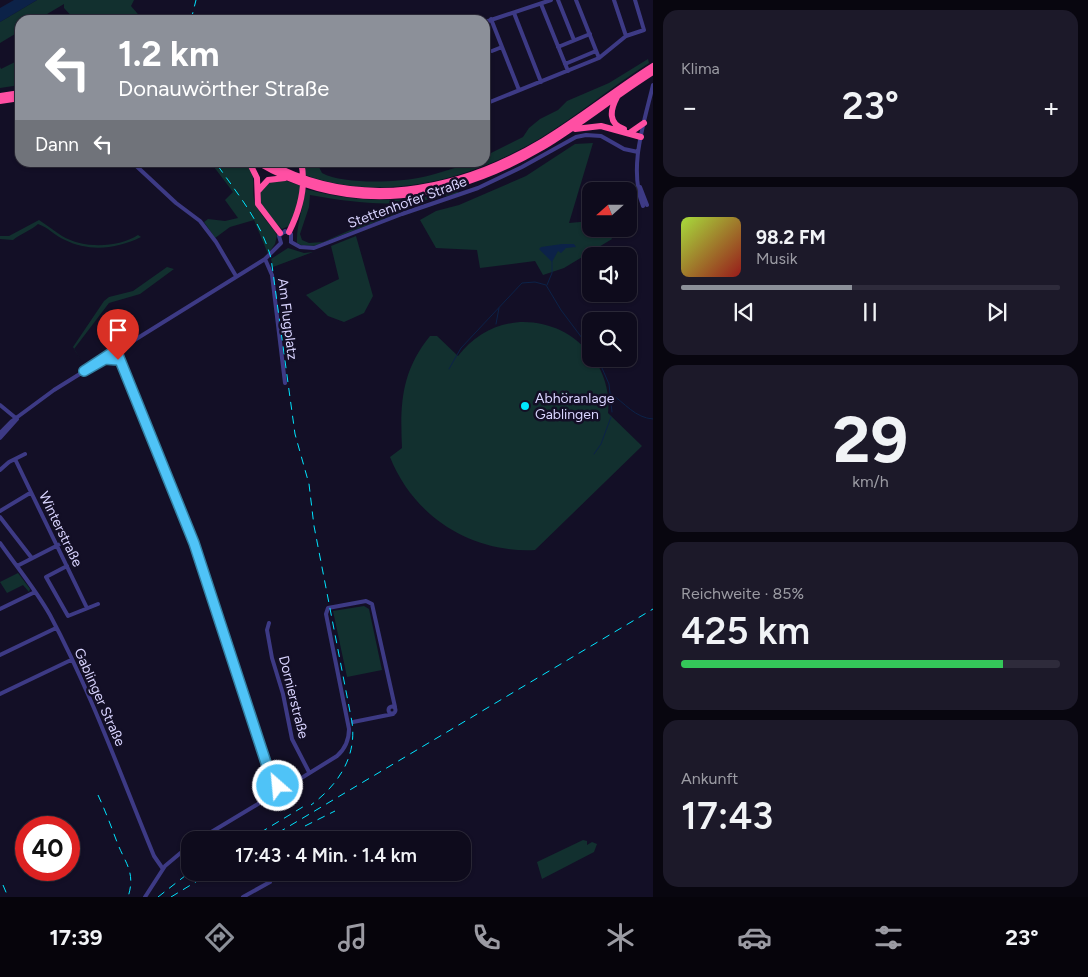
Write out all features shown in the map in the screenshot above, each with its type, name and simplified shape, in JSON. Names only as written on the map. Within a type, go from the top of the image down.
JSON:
[{"type":"highway","points":[[268,167],[311,184],[366,196],[405,196],[437,191],[470,182],[500,169],[569,130],[651,71]]},
{"type":"highway","points":[[311,184],[380,192],[428,188],[462,179],[504,162],[543,141],[651,71]]},
{"type":"highway","points":[[0,96],[15,94]]},
{"type":"highway","points":[[617,96],[611,110],[612,121],[620,128],[641,137]]},
{"type":"highway","points":[[0,101],[15,99]]},
{"type":"highway","points":[[631,132],[644,123]]},
{"type":"highway","points":[[569,130],[585,126],[601,126],[641,137]]},
{"type":"highway","points":[[252,167],[256,174],[256,199],[260,209],[280,233]]},
{"type":"highway","points":[[275,167],[293,178]]},
{"type":"highway","points":[[289,232],[300,206],[303,181],[302,167]]},
{"type":"highway","points":[[257,192],[268,180],[293,178]]},
{"type":"street","points":[[519,90],[491,20],[551,0]]},
{"type":"street","points":[[558,0],[574,40]]},
{"type":"street","points":[[576,0],[599,58]]},
{"type":"street","points":[[614,0],[626,36]]},
{"type":"street","points":[[490,103],[589,63],[599,58],[626,36],[644,30],[634,0]]},
{"type":"street","points":[[541,4],[568,71]]},
{"type":"street","points":[[514,13],[541,82]]},
{"type":"street","points":[[558,46],[590,34]]},
{"type":"street","points":[[492,51],[502,47]]},
{"type":"street","points":[[565,64],[596,51]]},
{"type":"street","points":[[586,56],[589,63]]},
{"type":"street","points":[[645,205],[639,183],[638,152],[653,85]]},
{"type":"street","name":"Stettenhofer Straße","points":[[291,242],[300,247],[314,248],[402,214],[462,195],[516,171],[576,137],[586,135],[602,136],[624,149],[638,152]]},
{"type":"street","points":[[137,167],[176,204],[202,223],[236,276]]},
{"type":"street","points":[[289,232],[292,236],[291,242],[281,243],[278,238],[280,233],[289,232]]},
{"type":"street","points":[[0,433],[54,390],[265,259],[281,243]]},
{"type":"street","name":"Am Flugplatz","points":[[265,259],[272,275],[285,383]]},
{"type":"street","points":[[84,371],[115,351]]},
{"type":"street","points":[[115,351],[197,550],[271,778],[278,787],[280,798],[271,796]]},
{"type":"street","points":[[105,359],[113,358],[121,362]]},
{"type":"street","points":[[0,405],[17,419]]},
{"type":"street","points":[[0,438],[17,419]]},
{"type":"street","points":[[0,470],[25,454]]},
{"type":"street","name":"Winterstraße","points":[[15,459],[87,608]]},
{"type":"street","points":[[0,511],[30,493]]},
{"type":"street","points":[[0,517],[31,557]]},
{"type":"street","points":[[17,566],[31,557],[68,540]]},
{"type":"street","name":"Gablinger Straße","points":[[0,543],[35,592],[56,628],[157,862],[163,869]]},
{"type":"street","points":[[67,566],[47,576],[46,579],[68,616],[98,604]]},
{"type":"street","points":[[0,609],[35,592]]},
{"type":"street","points":[[213,831],[271,796],[278,787],[288,785],[341,752],[349,734],[326,614],[330,608],[366,601],[372,604],[396,711],[393,714]]},
{"type":"street","name":"Dornierstraße","points":[[269,623],[267,630],[272,658],[283,694],[292,740],[309,772]]},
{"type":"street","points":[[0,655],[56,628]]},
{"type":"street","points":[[0,694],[71,660]]},
{"type":"street","points":[[380,716],[389,708],[392,698]]},
{"type":"street","points":[[389,708],[395,707]]},
{"type":"street","points":[[389,708],[393,714]]},
{"type":"street","points":[[354,722],[393,714]]},
{"type":"street","points":[[145,897],[163,869],[181,853]]},
{"type":"street","points":[[153,866],[157,862]]},
{"type":"street","points":[[243,897],[271,881]]},
{"type":"street","points":[[252,891],[254,897]]},
{"type":"green space","points":[[37,0],[134,0],[131,6],[139,15],[70,15],[64,8],[64,4],[45,15],[15,15],[15,34],[0,43],[0,22]]},
{"type":"green space","points":[[648,59],[649,63],[567,121],[539,139],[490,163],[490,154],[523,137],[529,128],[540,119],[558,110],[567,101],[609,83]]},
{"type":"green space","points":[[15,62],[15,86],[0,88],[0,67],[1,69]]},
{"type":"green space","points":[[593,143],[569,223],[582,222],[582,238],[612,239],[599,247],[582,247],[582,257],[564,268],[543,275],[535,261],[480,268],[477,250],[436,248],[420,220],[436,211],[459,205],[526,176],[575,144]]},
{"type":"green space","points":[[214,167],[249,167],[256,205],[277,235],[275,244],[268,254],[254,220],[230,227],[215,238],[204,222],[208,219],[225,221],[238,218],[225,200],[233,192]]},
{"type":"green space","points":[[304,167],[319,167],[322,173],[331,177],[368,182],[395,181],[435,174],[458,167],[481,167],[425,183],[395,187],[365,187],[335,183],[305,175]]},
{"type":"green space","points":[[284,180],[301,186],[299,202],[289,226],[282,229],[261,208],[259,193],[265,183]]},
{"type":"green space","points":[[305,189],[344,197],[381,200],[419,198],[457,190],[458,193],[402,203],[367,203],[310,195],[309,207],[300,234],[302,240],[309,243],[323,242],[401,208],[401,212],[314,246],[297,243]]},
{"type":"green space","points":[[39,220],[62,236],[90,245],[111,244],[138,235],[141,237],[103,248],[84,246],[61,238],[38,224],[13,240],[0,239],[0,236],[9,236]]},
{"type":"green space","points":[[356,236],[373,296],[364,313],[344,322],[328,316],[306,295],[339,279],[331,246]]},
{"type":"green space","points":[[288,248],[304,253],[313,252],[273,267],[271,259]]},
{"type":"green space","points":[[167,267],[174,269],[140,294],[109,303],[74,349],[73,347],[104,301],[109,297],[133,291]]},
{"type":"green space","points":[[530,322],[550,326],[577,340],[582,345],[582,367],[599,367],[602,372],[607,392],[608,413],[642,446],[535,550],[511,549],[489,545],[467,538],[448,527],[430,514],[414,497],[400,478],[390,457],[402,448],[401,417],[404,389],[413,362],[430,336],[437,336],[458,356],[485,332],[511,323]]},
{"type":"green space","points":[[18,573],[30,589],[29,592],[23,585],[7,593],[0,582]]},
{"type":"green space","points":[[364,606],[369,609],[382,670],[347,677],[333,611]]},
{"type":"green space","points":[[583,840],[587,841],[587,845],[592,842],[597,844],[594,852],[542,879],[537,862]]},
{"type":"water","points":[[14,0],[37,0],[0,22],[0,8]]},
{"type":"water","points":[[574,244],[576,247],[566,248],[561,253],[558,251],[552,262],[539,249],[541,247]]},
{"type":"waterway","points":[[547,285],[552,273],[552,262]]},
{"type":"waterway","points":[[449,369],[461,348],[522,283],[535,282],[546,285],[561,310],[582,338]]},
{"type":"waterway","points":[[496,324],[499,308]]},
{"type":"waterway","points":[[602,367],[609,384],[612,412]]},
{"type":"waterway","points":[[610,393],[635,413],[653,419]]},
{"type":"waterway","points":[[594,454],[601,444],[611,417]]},
{"type":"railway","points":[[192,15],[196,0]]},
{"type":"railway","points":[[219,167],[255,221],[271,258],[295,434],[309,484],[314,526],[352,722],[352,747],[344,769],[330,789],[311,805]]},
{"type":"railway","points":[[281,831],[653,609]]},
{"type":"railway","points":[[98,795],[130,874],[131,881],[128,897]]},
{"type":"railway","points":[[263,831],[306,805]]},
{"type":"railway","points":[[305,826],[335,811]]},
{"type":"railway","points":[[158,897],[181,879]]},
{"type":"railway","points":[[171,897],[197,881]]},
{"type":"railway","points":[[3,885],[8,897]]},
{"type":"place","name":"Abhöranlage Gablingen","points":[[525,406]]},
{"type":"route","points":[[118,360],[110,357],[84,371],[116,350],[180,504],[234,659],[271,778],[278,786]]}]
